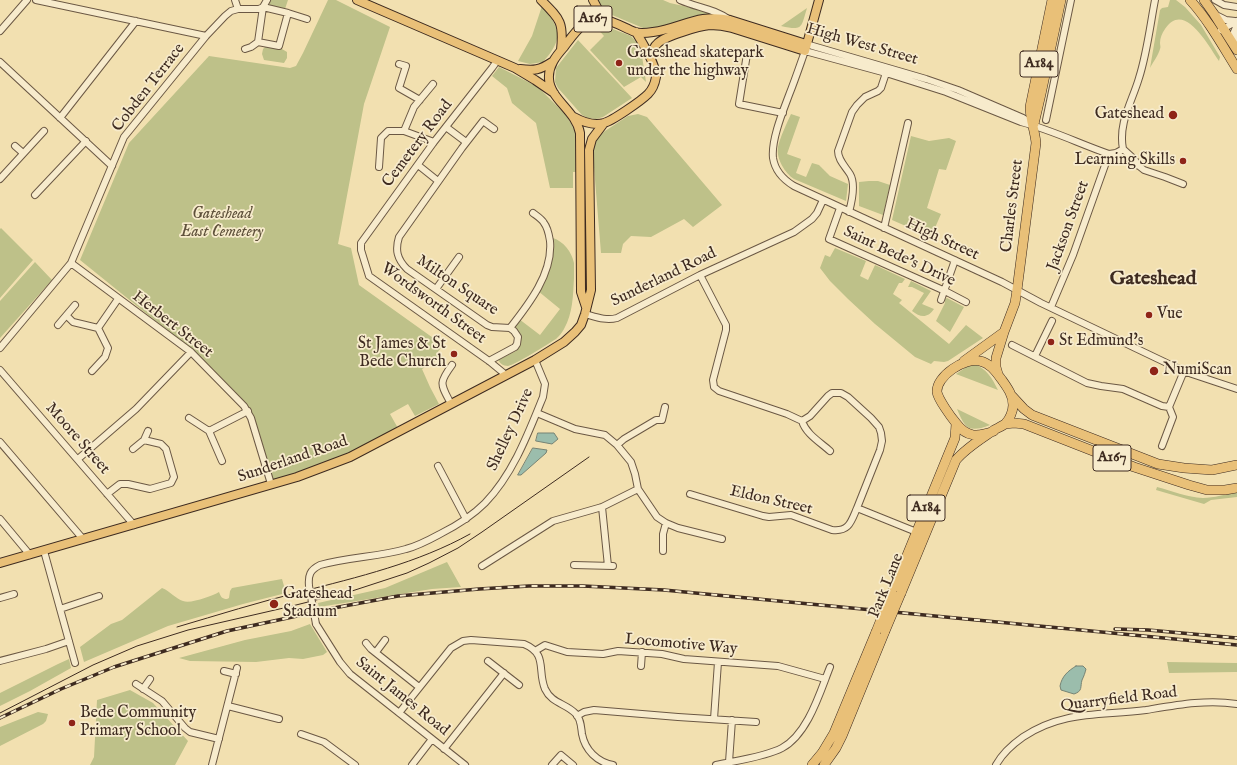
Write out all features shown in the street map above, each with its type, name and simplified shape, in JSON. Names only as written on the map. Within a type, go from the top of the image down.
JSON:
[{"type":"highway","name":"A184","points":[[1033,125],[1030,107],[1052,0]]},
{"type":"highway","name":"A184","points":[[1033,125],[1061,0]]},
{"type":"highway","points":[[1190,0],[1215,33],[1237,69]]},
{"type":"highway","points":[[1204,0],[1236,47]]},
{"type":"highway","name":"Charles Street","points":[[1018,290],[1036,143],[1033,125]]},
{"type":"highway","name":"A184","points":[[998,374],[996,358],[1018,290]]},
{"type":"highway","name":"Park Lane","points":[[994,431],[981,435],[972,435],[964,432],[956,424],[938,394],[938,388],[940,381],[950,371],[1004,332]]},
{"type":"highway","points":[[963,362],[975,360],[980,361],[991,366],[998,374],[1012,396],[1013,401],[1012,411],[1005,424]]},
{"type":"highway","name":"A167","points":[[1012,396],[1024,409],[1036,417],[1158,464],[1212,470],[1237,465]]},
{"type":"highway","name":"Park Lane","points":[[824,765],[836,748],[842,736],[881,631],[921,533],[955,438],[956,424]]},
{"type":"highway","name":"Park Lane","points":[[921,533],[956,460],[966,450],[1005,424]]},
{"type":"highway","name":"A167","points":[[1005,424],[1024,424],[1134,467],[1207,490],[1237,488]]},
{"type":"highway","name":"Park Lane","points":[[812,765],[822,753],[834,733],[881,631]]},
{"type":"main road","points":[[357,0],[368,2],[515,68],[554,94],[574,117],[578,123],[580,133],[581,292],[586,311]]},
{"type":"main road","name":"A167","points":[[541,0],[557,16],[560,23],[562,33],[561,51]]},
{"type":"main road","name":"A167","points":[[593,0],[606,20]]},
{"type":"main road","points":[[806,47],[819,0]]},
{"type":"main road","points":[[636,32],[656,32],[705,18],[718,17],[730,20]]},
{"type":"main road","name":"A167","points":[[552,62],[578,29],[585,23],[595,19],[606,20],[636,32]]},
{"type":"main road","name":"High West Street","points":[[730,20],[806,47]]},
{"type":"main road","name":"High West Street","points":[[651,58],[654,47],[662,40],[706,26],[725,26],[806,47]]},
{"type":"main road","points":[[586,311],[592,290],[589,150],[592,139],[604,123],[642,99],[651,89],[656,76],[651,58],[636,32]]},
{"type":"main road","points":[[515,68],[538,70],[552,62]]},
{"type":"main road","points":[[552,62],[549,79],[554,94]]},
{"type":"main road","points":[[574,117],[587,123],[604,123]]},
{"type":"main road","name":"Sunderland Road","points":[[0,563],[271,484],[319,469],[350,457],[554,350],[571,337],[580,325],[586,311]]},
{"type":"street","points":[[0,31],[27,0]]},
{"type":"street","points":[[36,0],[206,36]]},
{"type":"street","points":[[235,0],[238,9],[259,9],[263,7],[307,19]]},
{"type":"street","points":[[258,42],[263,7],[267,0]]},
{"type":"street","name":"High West Street","points":[[680,0],[712,10],[722,14],[730,20]]},
{"type":"street","points":[[1046,120],[1071,0]]},
{"type":"street","points":[[1139,166],[1123,148],[1122,129],[1139,78],[1155,0]]},
{"type":"street","points":[[1215,0],[1224,5],[1237,7]]},
{"type":"street","name":"Cobden Terrace","points":[[0,348],[71,263],[124,137],[206,36],[225,16],[231,11],[238,9]]},
{"type":"street","points":[[246,49],[258,42],[280,46],[288,13]]},
{"type":"street","points":[[1214,14],[1226,20],[1237,20]]},
{"type":"street","points":[[1215,33],[1237,20]]},
{"type":"street","points":[[60,118],[136,22]]},
{"type":"street","points":[[1236,47],[1234,32],[1237,24]]},
{"type":"street","name":"High West Street","points":[[806,47],[926,78],[1023,118],[1033,125]]},
{"type":"street","name":"High West Street","points":[[806,47],[946,92],[1021,122],[1033,125],[1109,154]]},
{"type":"street","name":"High Street","points":[[806,47],[783,113],[772,152],[777,170],[789,183],[840,208],[955,260],[1184,371],[1237,389]]},
{"type":"street","points":[[747,54],[739,104],[783,113]]},
{"type":"street","name":"Cemetery Road","points":[[361,243],[434,142],[497,61]]},
{"type":"street","points":[[0,62],[112,166]]},
{"type":"street","points":[[399,64],[406,66],[398,88],[420,100]]},
{"type":"street","points":[[849,212],[852,195],[852,178],[839,157],[838,151],[852,112],[862,99],[881,88],[886,73],[882,66]]},
{"type":"street","points":[[404,130],[414,107],[433,84]]},
{"type":"street","name":"Milton Square","points":[[494,129],[483,121],[466,142],[399,237],[397,251],[398,258],[407,269],[487,325],[492,327],[510,328],[534,293],[544,276],[549,262],[551,248],[547,227],[544,222],[533,213]]},
{"type":"street","points":[[884,228],[908,123]]},
{"type":"street","points":[[446,127],[466,142]]},
{"type":"street","points":[[379,167],[381,138],[388,131],[404,130],[434,142]]},
{"type":"street","points":[[0,179],[44,131]]},
{"type":"street","points":[[35,195],[86,141]]},
{"type":"street","points":[[15,146],[24,153]]},
{"type":"street","points":[[1109,154],[1116,153],[1123,148]]},
{"type":"street","points":[[1116,153],[1128,162],[1139,166],[1149,173],[1165,177],[1182,184]]},
{"type":"street","name":"Jackson Street","points":[[1051,307],[1073,255],[1109,154]]},
{"type":"street","points":[[418,165],[438,182]]},
{"type":"street","name":"Sunderland Road","points":[[586,311],[604,320],[617,318],[700,275],[801,228],[817,213],[823,200]]},
{"type":"street","name":"Saint Bede's Drive","points":[[840,208],[829,239],[966,302]]},
{"type":"street","name":"Wordsworth Street","points":[[361,243],[361,250],[369,276],[489,361],[506,375]]},
{"type":"street","points":[[436,289],[460,257]]},
{"type":"street","points":[[942,300],[955,260]]},
{"type":"street","name":"Herbert Street","points":[[71,263],[191,352],[231,392],[248,411],[258,438],[271,484]]},
{"type":"street","points":[[700,275],[726,325],[713,380],[714,387],[719,391],[787,414],[802,421],[804,428],[830,451]]},
{"type":"street","points":[[98,328],[118,299]]},
{"type":"street","points":[[58,325],[75,305]]},
{"type":"street","points":[[67,316],[73,322],[98,328],[108,348],[105,357],[92,371]]},
{"type":"street","points":[[1035,356],[1052,321]]},
{"type":"street","points":[[489,361],[515,347],[517,344],[518,337],[510,328]]},
{"type":"street","points":[[1012,345],[1079,379],[1095,385],[1123,389],[1162,406],[1169,407]]},
{"type":"street","points":[[78,459],[136,409],[191,352]]},
{"type":"street","name":"Shelley Drive","points":[[309,576],[313,569],[320,565],[407,549],[432,538],[466,519],[484,504],[502,482],[518,454],[543,397],[545,384],[535,360]]},
{"type":"street","points":[[451,404],[442,383],[443,378],[452,365]]},
{"type":"street","name":"Moore Street","points":[[0,370],[134,525]]},
{"type":"street","points":[[1162,446],[1173,417],[1169,407],[1184,371]]},
{"type":"street","name":"Eldon Street","points":[[690,494],[763,516],[769,517],[791,515],[832,530],[844,529],[849,525],[857,508],[880,450],[882,437],[879,427],[845,394],[837,392],[828,396],[810,416],[802,421]]},
{"type":"street","points":[[617,445],[624,439],[656,420],[662,420],[665,408]]},
{"type":"street","points":[[209,431],[248,411]]},
{"type":"street","points":[[537,413],[575,429],[605,435],[617,445],[631,462],[638,489],[657,518],[678,528],[722,539]]},
{"type":"street","points":[[189,418],[209,431],[222,461]]},
{"type":"street","points":[[133,449],[144,440],[148,431]]},
{"type":"street","points":[[108,494],[120,484],[128,484],[150,489],[171,483],[174,477],[166,449],[161,444],[144,440]]},
{"type":"street","points":[[0,442],[83,539]]},
{"type":"street","points":[[438,466],[466,519]]},
{"type":"street","points":[[482,566],[553,521],[602,507],[638,489]]},
{"type":"street","points":[[574,565],[610,566],[602,507]]},
{"type":"street","points":[[857,508],[921,533]]},
{"type":"street","points":[[0,519],[30,555]]},
{"type":"street","points":[[663,551],[663,534],[666,523]]},
{"type":"street","points":[[44,551],[75,663]]},
{"type":"street","name":"Saint James Road","points":[[309,576],[309,586],[316,624],[340,662],[350,674],[465,765]]},
{"type":"street","points":[[0,598],[14,594]]},
{"type":"street","points":[[60,609],[99,596]]},
{"type":"street","points":[[376,652],[385,640]]},
{"type":"street","points":[[398,713],[451,648],[463,641],[476,640],[519,643],[527,646],[535,652],[540,660],[542,679],[548,693],[555,701],[569,709],[577,716],[580,722],[583,738],[590,752],[599,760],[613,765]]},
{"type":"street","points":[[0,661],[46,649],[69,641]]},
{"type":"street","points":[[366,642],[419,687]]},
{"type":"street","name":"Locomotive Way","points":[[535,652],[545,645],[567,652],[603,654],[618,651],[666,654],[684,659],[778,666],[825,679]]},
{"type":"street","points":[[641,666],[642,652]]},
{"type":"street","points":[[488,661],[519,686]]},
{"type":"street","points":[[714,719],[718,662]]},
{"type":"street","points":[[716,765],[775,751],[782,748],[793,739],[800,731],[817,701],[830,667]]},
{"type":"street","points":[[212,765],[236,671],[224,671]]},
{"type":"street","points":[[444,749],[504,673]]},
{"type":"street","points":[[143,689],[150,679]]},
{"type":"street","points":[[136,684],[162,701],[190,732],[219,739]]},
{"type":"street","name":"Quarryfield Road","points":[[996,765],[999,759],[1016,742],[1036,729],[1054,721],[1072,717],[1145,710],[1167,706],[1200,703],[1237,704]]},
{"type":"street","points":[[228,706],[279,719]]},
{"type":"street","points":[[577,716],[584,712],[594,710],[756,722]]},
{"type":"street","points":[[729,762],[732,720]]},
{"type":"street","points":[[301,734],[324,742],[355,765]]},
{"type":"street","points":[[412,765],[432,739]]},
{"type":"street","points":[[552,765],[560,755],[573,765]]},
{"type":"green space","points":[[270,0],[288,0],[284,12],[268,7]]},
{"type":"green space","name":"Gateshead East Cemetery","points":[[328,0],[336,0],[390,27],[364,104],[338,244],[351,248],[359,285],[443,345],[437,353],[443,357],[422,369],[439,404],[415,416],[408,404],[390,414],[399,430],[349,456],[272,483],[252,417],[194,352],[80,260],[129,143],[209,56],[290,68],[296,66]]},
{"type":"green space","points":[[597,0],[663,0],[714,13],[658,27],[643,28],[605,12]]},
{"type":"green space","points":[[1170,0],[1176,0],[1185,7],[1201,25],[1220,57],[1219,61],[1209,45],[1195,28],[1188,22],[1180,20],[1172,21],[1164,31],[1160,39],[1159,51],[1150,68],[1160,10],[1168,7]]},
{"type":"green space","points":[[542,6],[557,30],[557,40],[555,45],[543,62],[530,64],[518,61],[532,36]]},
{"type":"green space","points":[[807,8],[804,20],[800,26],[794,28],[781,26]]},
{"type":"green space","name":"Gateshead skatepark under the highway","points":[[594,25],[605,26],[631,36],[638,44],[642,56],[646,82],[641,77],[624,87],[590,50],[604,36]]},
{"type":"green space","points":[[578,40],[632,98],[603,117],[596,119],[588,118],[582,115],[558,88],[555,82],[556,68]]},
{"type":"green space","points":[[266,46],[282,49],[287,52],[287,58],[284,63],[264,60],[262,54],[263,49]]},
{"type":"green space","points":[[499,67],[538,87],[564,113],[571,123],[575,131],[576,172],[573,172],[573,188],[550,188],[536,123],[512,103],[507,88],[492,76]]},
{"type":"green space","points":[[638,114],[647,117],[722,205],[693,227],[684,219],[651,237],[631,236],[623,244],[621,253],[601,253],[593,155],[594,146],[597,138],[605,131],[628,116]]},
{"type":"green space","points":[[791,114],[800,117],[787,154],[801,159],[796,173],[806,177],[812,163],[819,165],[830,176],[848,184],[846,201],[794,179],[784,169],[778,156],[778,147]]},
{"type":"green space","points":[[911,136],[929,141],[949,138],[956,141],[946,170],[939,169],[927,208],[941,214],[931,237],[892,220]]},
{"type":"green space","points":[[878,181],[890,185],[883,215],[859,206],[859,182]]},
{"type":"green space","points":[[1,228],[33,260],[0,298],[0,229]]},
{"type":"green space","points":[[553,238],[557,239],[566,248],[574,263],[573,298],[567,323],[556,339],[512,365],[505,365],[498,360],[516,351],[521,343],[520,335],[512,327],[519,319],[540,335],[560,309],[538,291],[552,247]]},
{"type":"green space","points":[[835,248],[866,261],[860,276],[868,280],[875,265],[905,279],[902,283],[899,283],[893,294],[902,300],[899,303],[949,344],[966,325],[983,338],[948,361],[934,361],[931,364],[915,357],[875,324],[848,299],[830,281],[820,268],[825,255],[830,257]]},
{"type":"green space","points":[[35,262],[52,280],[0,338],[0,301]]},
{"type":"green space","points":[[911,281],[931,291],[922,304],[934,309],[926,316],[918,315],[912,311],[924,293],[912,287],[908,287]]},
{"type":"green space","points":[[947,298],[964,307],[950,332],[936,321],[945,303],[945,299]]},
{"type":"green space","points":[[974,364],[989,374],[998,390],[956,374]]},
{"type":"green space","points":[[957,409],[990,425],[977,429],[969,428],[965,425]]},
{"type":"green space","points":[[1157,487],[1185,495],[1203,498],[1237,492],[1237,497],[1211,500],[1204,504],[1156,490]]},
{"type":"green space","points":[[447,562],[461,587],[432,589],[319,607],[318,603],[385,588]]},
{"type":"green space","points":[[282,579],[286,593],[168,626],[84,662],[80,647],[111,624],[122,620],[162,588],[180,600],[187,602],[212,596],[219,592],[224,599],[227,599],[229,598],[232,588]]},
{"type":"green space","points":[[310,624],[327,652],[323,655],[303,659],[289,658],[256,662],[190,661],[179,658],[245,640],[291,631]]},
{"type":"green space","points":[[69,659],[71,668],[0,706],[0,693]]},
{"type":"green space","points":[[1167,662],[1237,663],[1237,672],[1169,673]]},
{"type":"green space","points":[[130,690],[153,703],[188,741],[175,765],[90,765],[94,757],[97,700]]},
{"type":"green space","points":[[38,712],[48,714],[46,721],[43,724],[0,746],[0,727]]},
{"type":"shaded area","points":[[538,433],[554,433],[558,439],[552,444],[536,441]]},
{"type":"shaded area","points":[[533,448],[547,450],[546,453],[521,475],[518,475]]},
{"type":"shaded area","points":[[1076,666],[1083,666],[1086,669],[1080,690],[1074,694],[1061,690],[1060,686],[1064,677]]},
{"type":"tram line","points":[[0,713],[93,665],[137,646],[188,630],[352,591],[407,573],[458,548],[589,457]]},
{"type":"tram line","points":[[177,627],[387,568],[430,553],[470,534]]},
{"type":"railway","points":[[0,718],[61,689],[114,667],[227,631],[398,596],[529,586],[583,586],[664,590],[1237,645]]},
{"type":"railway","points":[[1115,629],[1148,630],[1237,638]]},
{"type":"place","name":"Gateshead skatepark under the highway","points":[[619,63]]},
{"type":"place","name":"Gateshead","points":[[1173,115]]},
{"type":"place","name":"Learning Skills","points":[[1183,161]]},
{"type":"place","name":"Vue","points":[[1149,315]]},
{"type":"place","name":"St Edmund's","points":[[1051,342]]},
{"type":"place","name":"St James & St Bede Church","points":[[454,354]]},
{"type":"place","name":"NumiScan","points":[[1154,371]]},
{"type":"place","name":"Gateshead Stadium","points":[[274,604]]},
{"type":"place","name":"Bede Community Primary School","points":[[72,723]]},
{"type":"district","name":"Gateshead","points":[[1153,280]]}]
